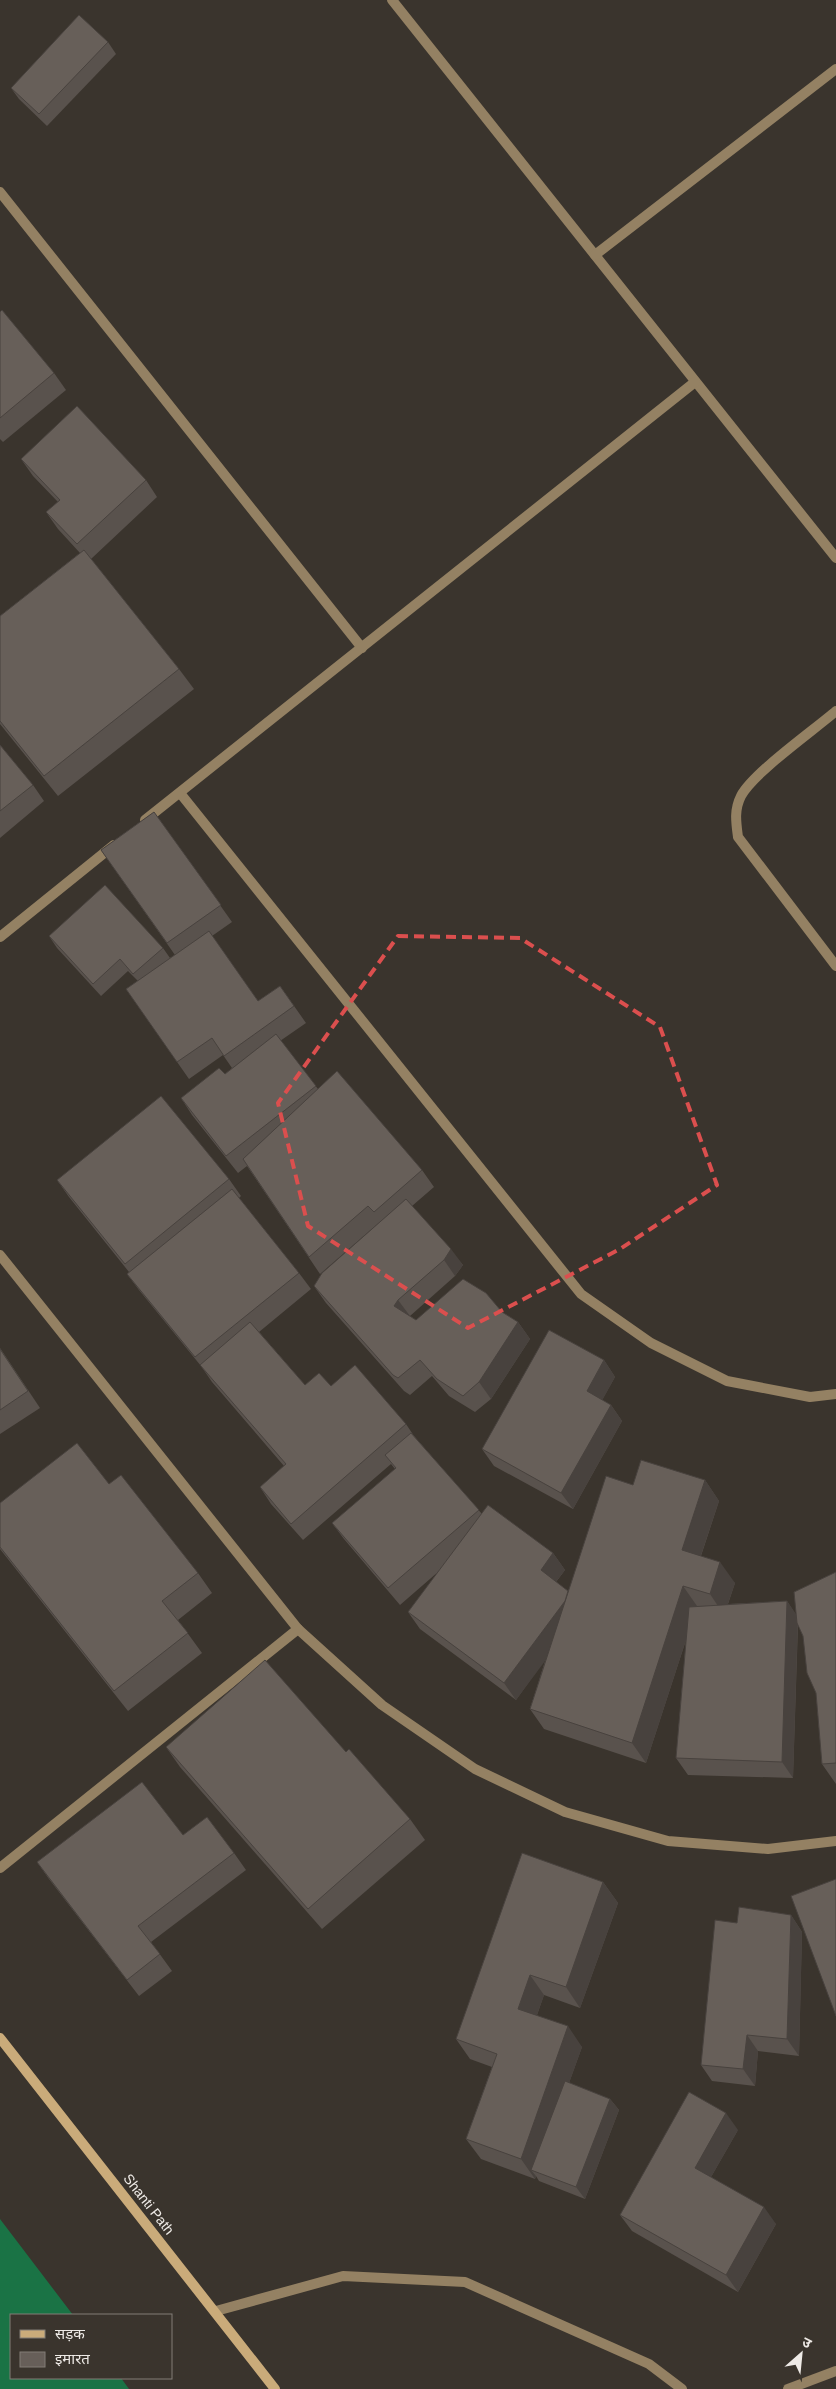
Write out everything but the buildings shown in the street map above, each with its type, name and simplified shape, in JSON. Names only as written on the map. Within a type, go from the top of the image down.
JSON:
[{"type":"main road","name":"Shanti Path","points":[[0,2038],[216,2311],[275,2389]]},
{"type":"street","points":[[392,0],[836,558]]},
{"type":"street","points":[[595,255],[836,69]]},
{"type":"street","points":[[0,192],[362,648]]},
{"type":"street","points":[[135,829],[695,382]]},
{"type":"street","points":[[836,711],[759,775],[742,795],[735,816],[738,837],[836,966]]},
{"type":"street","points":[[180,793],[581,1294],[651,1343],[727,1381],[810,1397],[836,1394]]},
{"type":"street","points":[[0,937],[120,841]]},
{"type":"street","points":[[0,1256],[298,1629],[382,1704],[467,1764],[565,1812],[668,1841],[768,1849],[836,1841]]},
{"type":"street","points":[[0,1868],[298,1629]]},
{"type":"street","points":[[216,2311],[343,2276],[465,2282],[649,2364],[682,2389]]},
{"type":"street","points":[[788,2389],[836,2370]]},
{"type":"highlighted area","points":[[398,936],[520,938],[660,1027],[717,1185],[620,1249],[468,1328],[308,1226],[278,1103]]},
{"type":"green space","points":[[0,2219],[72,2314],[10,2314],[10,2379],[122,2379],[129,2389],[0,2389]]}]
